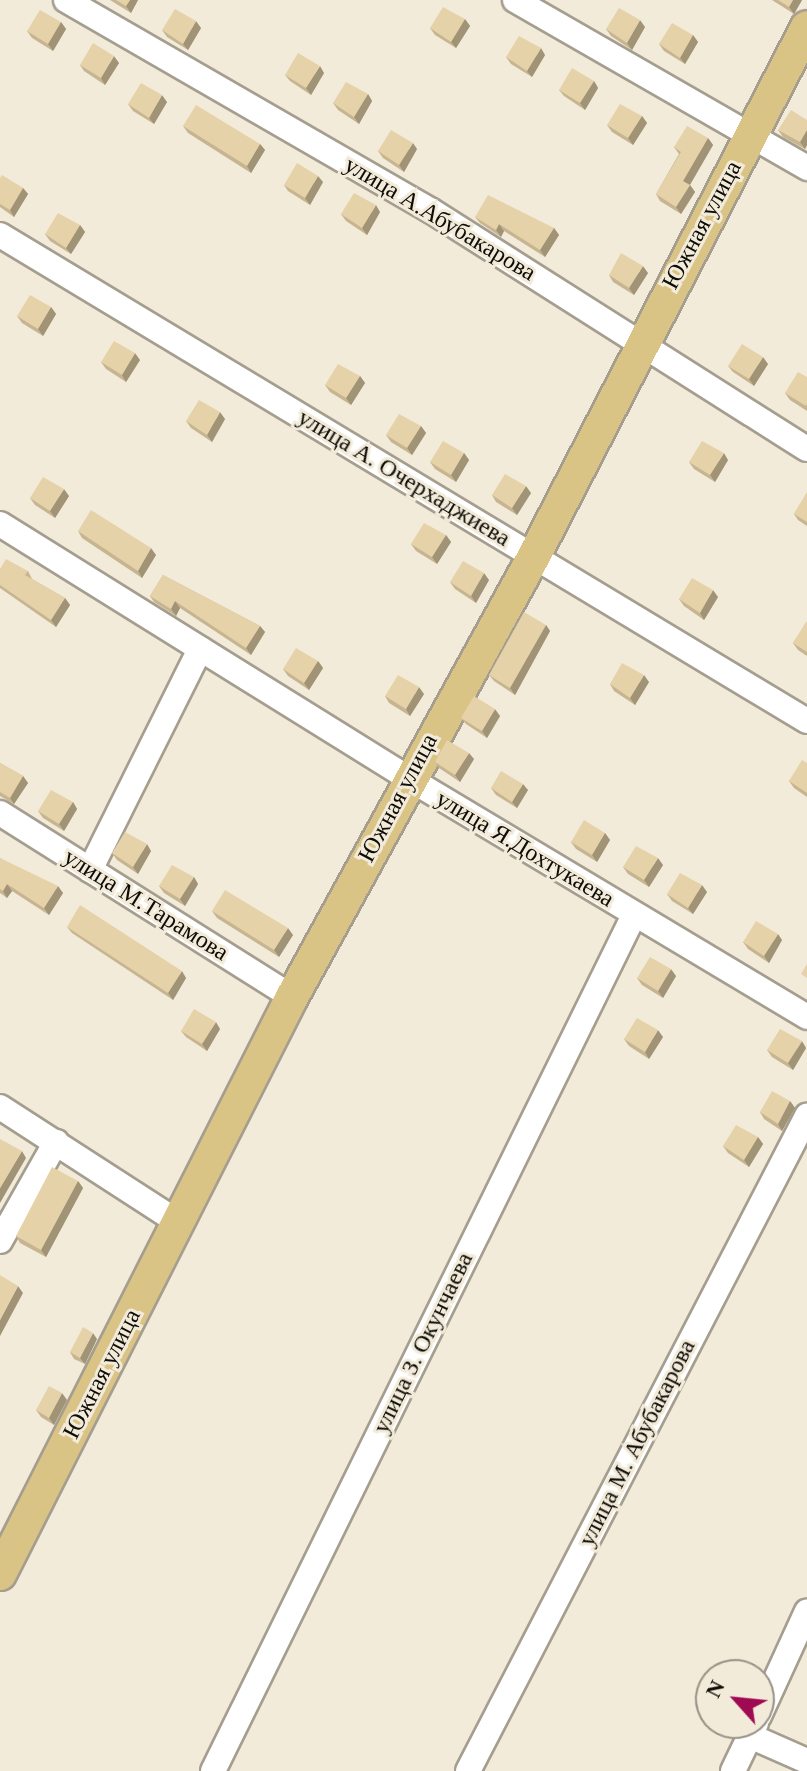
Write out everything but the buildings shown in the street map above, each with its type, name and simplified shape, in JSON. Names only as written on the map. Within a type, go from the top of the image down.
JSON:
[{"type":"main road","name":"Южная улица","points":[[0,1574],[292,997],[408,778],[534,556],[641,342],[807,27]]},
{"type":"street","name":"улица А.Абубакарова","points":[[66,0],[430,210],[807,449]]},
{"type":"street","points":[[515,0],[807,168]]},
{"type":"street","name":"улица А. Очерхаджиева","points":[[0,235],[807,721]]},
{"type":"street","name":"улица Я.Дохтукаева","points":[[0,524],[408,778],[807,1017]]},
{"type":"street","points":[[90,870],[200,649]]},
{"type":"street","name":"улица М.Тарамова","points":[[0,813],[292,997]]},
{"type":"street","name":"улица З. Окунчаева","points":[[213,1771],[634,915]]},
{"type":"street","points":[[0,1107],[179,1223]]},
{"type":"street","name":"улица М. Абубакарова","points":[[468,1771],[807,1116]]},
{"type":"street","points":[[0,1241],[56,1142]]},
{"type":"street","points":[[775,1681],[807,1611]]},
{"type":"street","points":[[733,1771],[748,1739]]},
{"type":"street","points":[[775,1739],[807,1761]]}]
